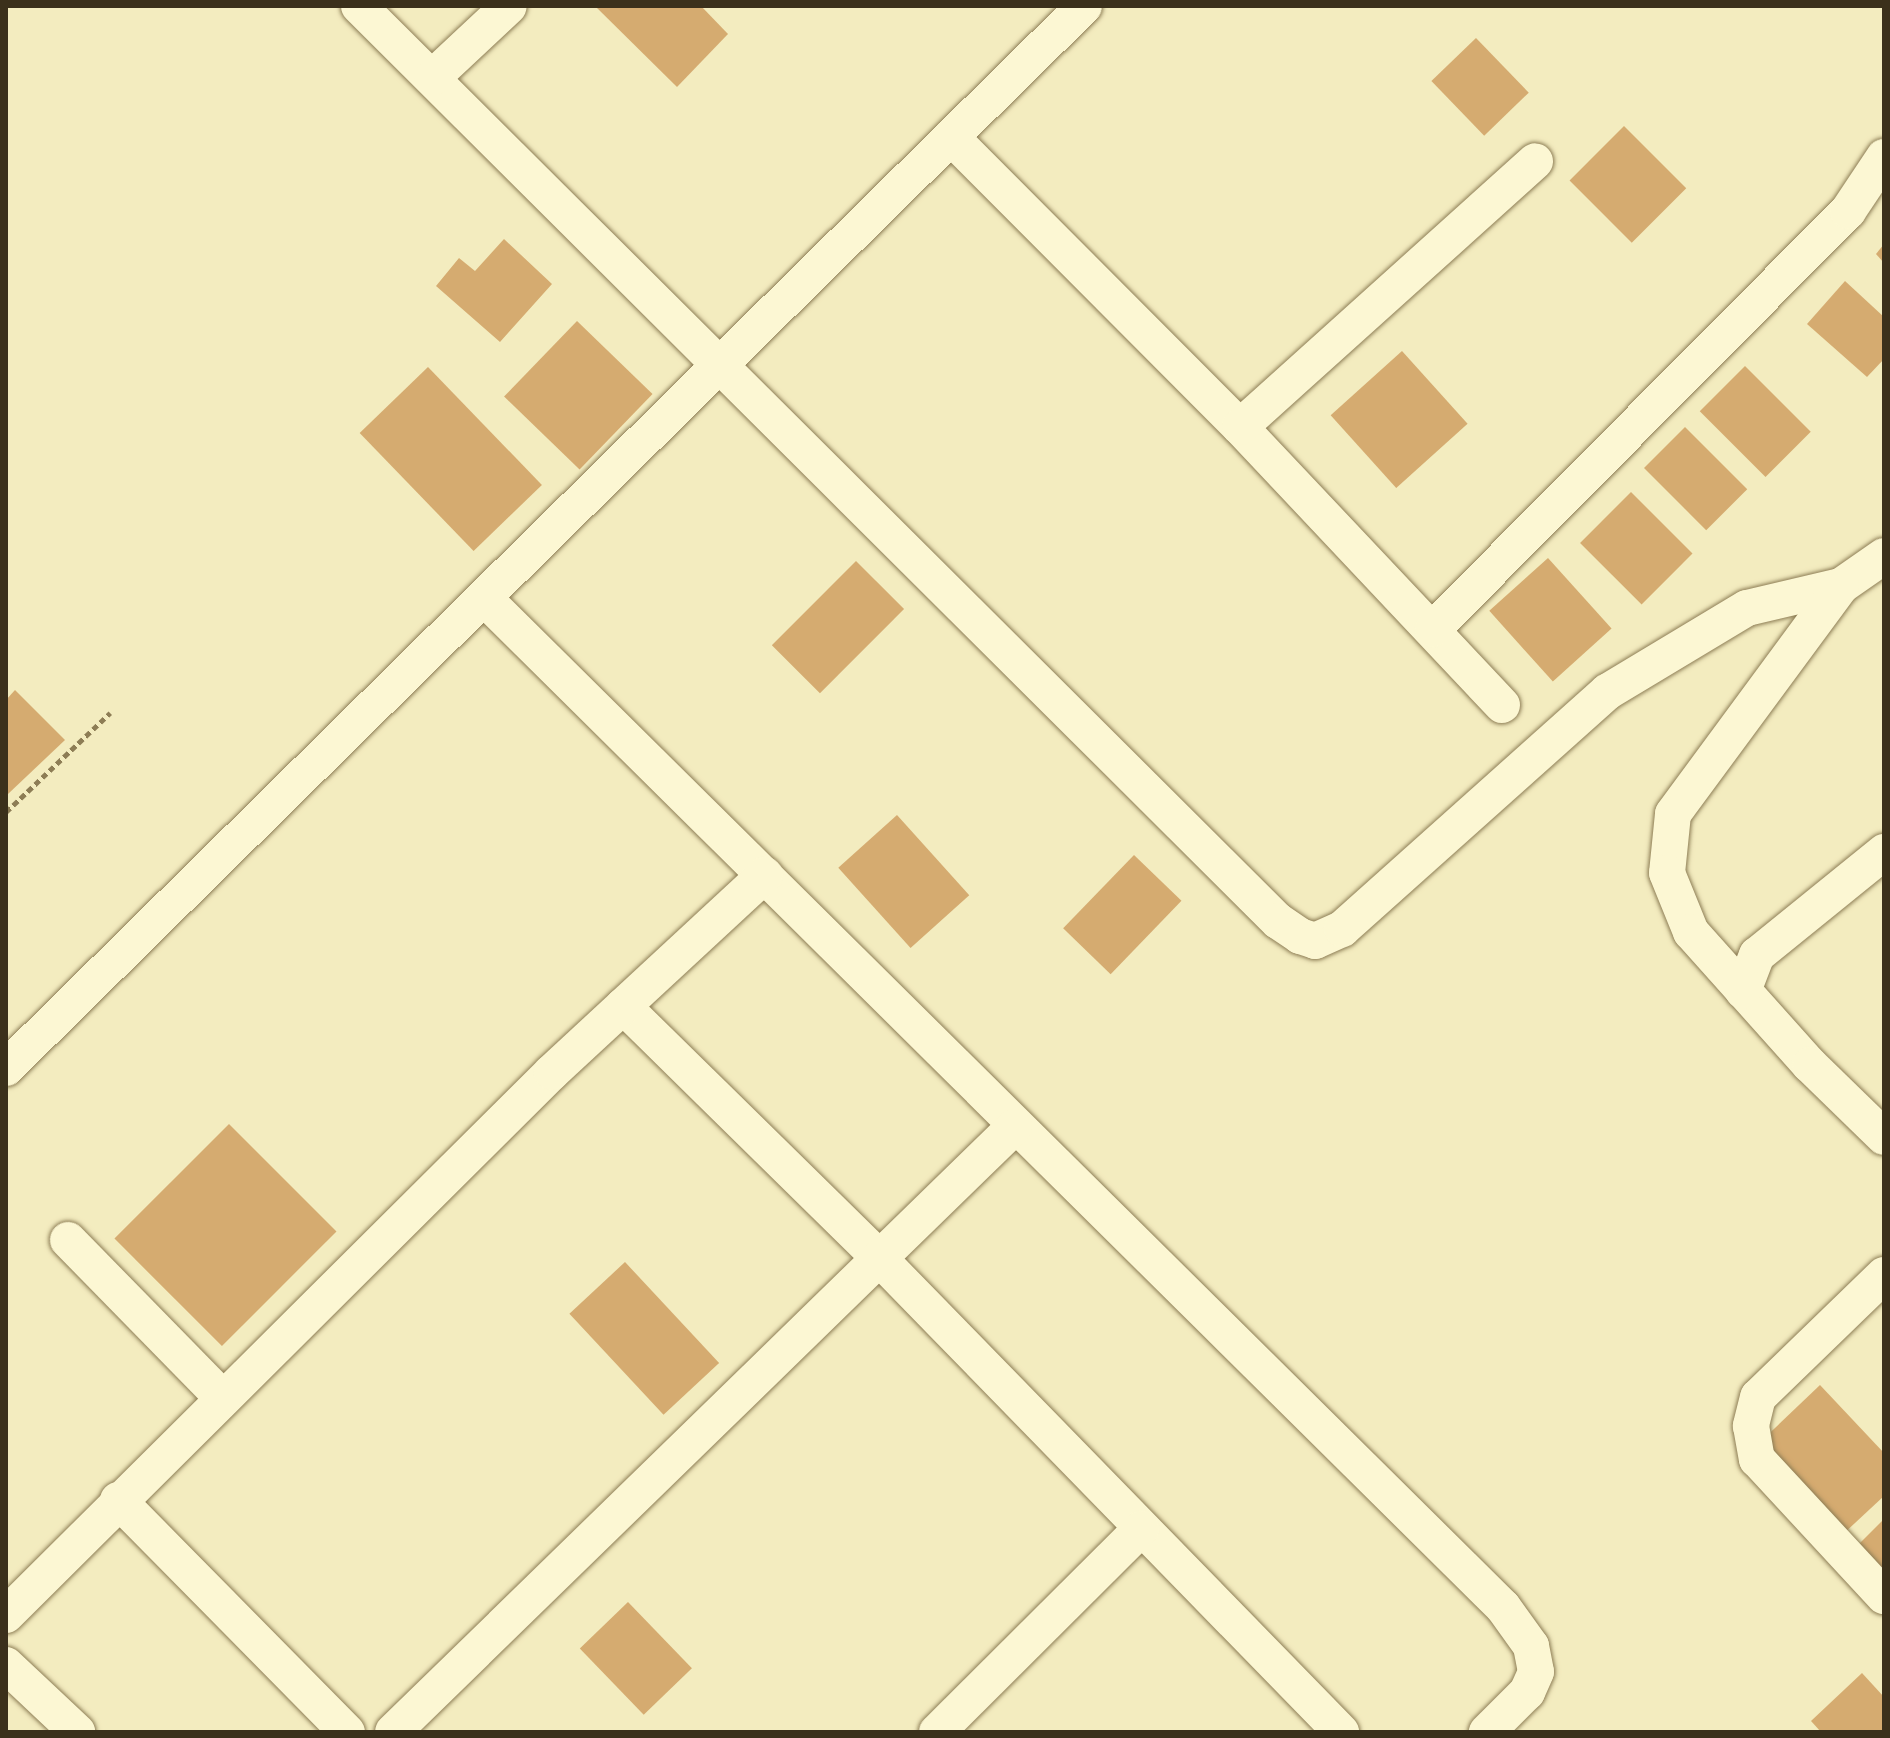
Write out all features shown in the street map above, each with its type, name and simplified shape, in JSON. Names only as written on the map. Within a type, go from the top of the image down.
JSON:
[{"type":"street","points":[[359,6],[722,363],[1278,921],[1315,941],[1342,929],[1607,692],[1747,608],[1841,586]]},
{"type":"street","points":[[432,78],[509,6]]},
{"type":"street","points":[[6,1068],[1084,6]]},
{"type":"street","points":[[951,137],[1240,427],[1502,705]]},
{"type":"street","points":[[1433,629],[1848,211],[1884,157]]},
{"type":"street","points":[[1240,427],[1535,161]]},
{"type":"street","points":[[1884,556],[1841,586],[1673,814],[1667,873],[1691,932],[1743,991],[1884,1137]]},
{"type":"street","points":[[484,598],[765,875],[1014,1127],[1503,1607],[1531,1646],[1536,1672],[1527,1692],[1487,1732]]},
{"type":"street","points":[[1743,991],[1757,955],[1884,852]]},
{"type":"street","points":[[6,1615],[222,1397],[623,1006],[765,875]]},
{"type":"street","points":[[623,1006],[879,1258],[1341,1732]]},
{"type":"street","points":[[393,1732],[1014,1127]]},
{"type":"street","points":[[68,1240],[222,1397]]},
{"type":"street","points":[[1884,1275],[1758,1397],[1751,1426],[1757,1459],[1884,1596]]},
{"type":"street","points":[[118,1500],[347,1732]]},
{"type":"street","points":[[937,1732],[1141,1529]]},
{"type":"street","points":[[6,1665],[77,1732]]},
{"type":"path","points":[[6,812],[110,713]]},
{"type":"building","points":[[595,6],[701,6],[728,34],[677,87]]},
{"type":"building","points":[[1476,38],[1529,93],[1484,136],[1431,81]]},
{"type":"building","points":[[1624,126],[1686,188],[1632,243],[1570,180]]},
{"type":"building","points":[[504,239],[552,284],[500,342],[436,286],[459,258],[475,271]]},
{"type":"building","points":[[1884,244],[1884,263],[1876,254]]},
{"type":"building","points":[[1845,281],[1884,317],[1884,359],[1867,377],[1807,324]]},
{"type":"building","points":[[577,321],[653,394],[580,469],[504,397]]},
{"type":"building","points":[[1402,351],[1468,424],[1396,488],[1331,415]]},
{"type":"building","points":[[1745,366],[1811,432],[1766,477],[1700,411]]},
{"type":"building","points":[[428,367],[542,485],[474,551],[360,433]]},
{"type":"building","points":[[1685,427],[1747,489],[1706,530],[1644,468]]},
{"type":"building","points":[[1631,492],[1693,554],[1642,604],[1580,543]]},
{"type":"building","points":[[1548,558],[1612,629],[1553,681],[1489,611]]},
{"type":"building","points":[[856,561],[904,609],[820,693],[772,645]]},
{"type":"building","points":[[15,690],[65,740],[8,794],[6,700]]},
{"type":"building","points":[[897,815],[969,895],[911,948],[838,868]]},
{"type":"building","points":[[1134,855],[1181,901],[1111,974],[1063,928]]},
{"type":"building","points":[[229,1124],[336,1231],[222,1346],[114,1239]]},
{"type":"building","points":[[625,1262],[719,1363],[664,1415],[569,1314]]},
{"type":"building","points":[[1820,1385],[1884,1453],[1884,1496],[1841,1536],[1756,1446]]},
{"type":"building","points":[[1884,1519],[1884,1571],[1858,1545]]},
{"type":"building","points":[[628,1602],[692,1668],[644,1715],[580,1649]]},
{"type":"building","points":[[1862,1673],[1884,1697],[1884,1732],[1821,1732],[1811,1721]]}]
